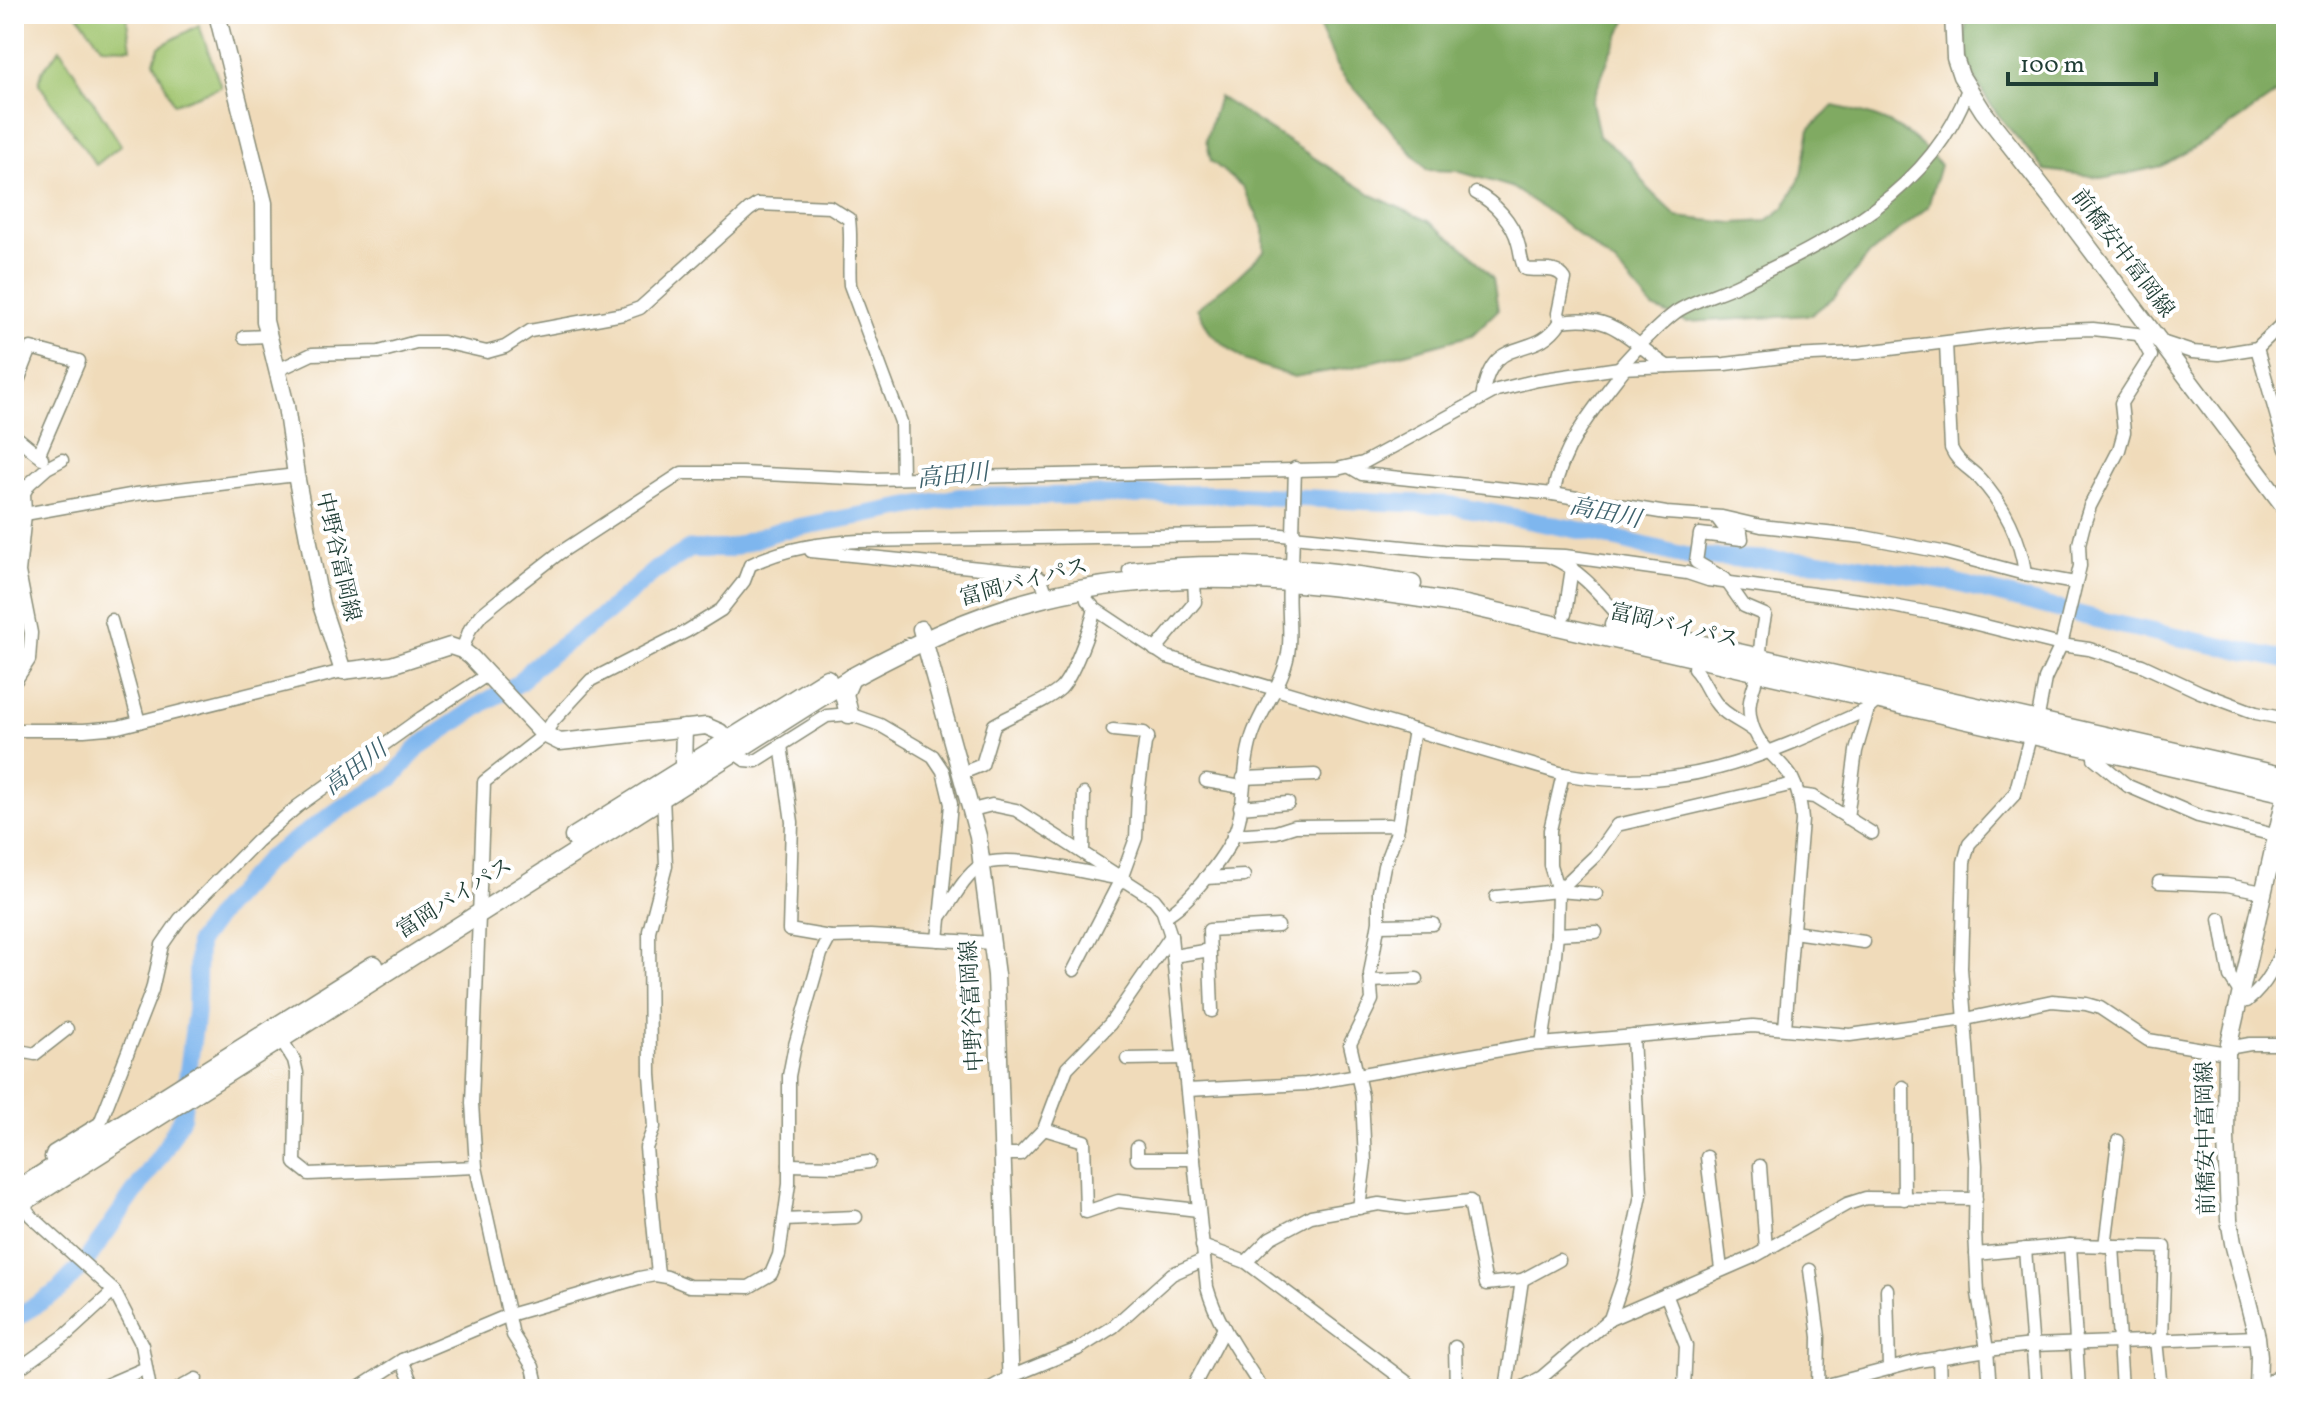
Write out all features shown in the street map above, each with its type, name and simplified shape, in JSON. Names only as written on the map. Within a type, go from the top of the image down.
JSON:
[{"type":"highway","name":"富岡バイパス","points":[[62,1168],[281,1039],[683,767],[731,747],[958,613],[1044,587],[1107,574],[1213,565],[1408,583],[1616,625],[1758,664],[2034,727],[2286,777]]},
{"type":"highway","name":"富岡バイパス","points":[[16,1197],[226,1057],[663,796],[845,668],[923,634],[1084,589],[1134,582],[1290,574],[1466,605],[1695,657],[1758,664],[1873,704],[2034,727],[2096,749],[2286,793]]},
{"type":"highway","points":[[849,714],[844,694],[851,678]]},
{"type":"main road","name":"中野谷富岡線","points":[[217,14],[264,203],[263,300],[268,336],[286,406],[321,605],[343,671]]},
{"type":"main road","name":"前橋安中富岡線","points":[[1953,14],[1955,58],[1968,89],[2286,509]]},
{"type":"main road","name":"中野谷富岡線","points":[[923,634],[972,810],[983,864],[993,943],[1010,1383]]},
{"type":"main road","points":[[343,671],[391,665],[450,646],[462,650],[543,734],[560,742],[684,728],[713,728],[731,747]]},
{"type":"main road","points":[[683,767],[684,728]]},
{"type":"main road","name":"前橋安中富岡線","points":[[2258,1389],[2257,1337],[2229,1219],[2226,1138],[2228,1050],[2263,892],[2281,837],[2286,793]]},
{"type":"street","points":[[1553,494],[1567,449],[1640,343],[1679,310],[1791,258],[1896,194],[1946,139],[1959,116],[1968,89]]},
{"type":"street","points":[[1476,193],[1490,200],[1518,239],[1521,263],[1525,269],[1555,270],[1565,279],[1558,313],[1561,321]]},
{"type":"street","points":[[278,370],[312,354],[379,352],[416,342],[443,342],[487,352],[505,347],[530,331],[623,314],[640,308],[758,204],[830,207],[849,219],[852,243],[848,265],[850,285],[901,422],[902,477]]},
{"type":"street","points":[[1482,398],[1490,367],[1503,353],[1547,338],[1561,321],[1571,319],[1618,327],[1668,366]]},
{"type":"street","points":[[462,650],[470,629],[493,605],[558,554],[682,473],[917,477],[1295,472],[1350,467],[1363,463],[1482,398],[1516,384],[1622,368],[1725,364],[1791,356],[1857,353],[2037,331],[2093,329],[2140,336],[2207,354],[2257,348],[2286,320]]},
{"type":"street","points":[[244,337],[268,336]]},
{"type":"street","points":[[1990,1389],[1978,1293],[1976,1199],[1960,946],[1964,862],[1969,844],[2015,794],[2045,679],[2061,645],[2080,566],[2079,544],[2090,506],[2115,459],[2124,432],[2121,403],[2151,356],[2140,336]]},
{"type":"street","points":[[1946,343],[1951,448],[1957,461],[1986,487],[2017,535],[2025,574]]},
{"type":"street","points":[[14,391],[31,348],[79,361],[39,454]]},
{"type":"street","points":[[2257,348],[2280,409],[2286,449]]},
{"type":"street","points":[[14,435],[39,454],[47,468]]},
{"type":"street","points":[[14,683],[29,660],[31,633],[19,607],[24,493],[29,484],[47,468],[62,460]]},
{"type":"street","points":[[1350,467],[1362,474],[1553,494],[1666,513],[1864,537],[2075,583]]},
{"type":"street","points":[[1165,916],[1191,896],[1233,835],[1240,807],[1244,761],[1254,730],[1284,669],[1289,647],[1295,472]]},
{"type":"street","points":[[25,514],[136,494],[296,475]]},
{"type":"street","points":[[1716,517],[1723,526],[1741,533],[1742,539],[1700,534],[1696,562],[1728,581],[1744,606],[1765,615],[1749,704],[1754,731]]},
{"type":"street","points":[[538,1389],[533,1367],[513,1335],[476,1167],[472,1103],[484,782],[552,726],[553,721],[591,680],[721,610],[744,581],[750,565],[767,557],[832,543],[875,541],[1272,534],[1444,551],[1547,556],[1638,565],[1687,573],[1708,580],[1941,615],[2089,649],[2142,665],[2256,713],[2286,719]]},
{"type":"street","points":[[796,549],[1029,573],[1041,579],[1044,587]]},
{"type":"street","points":[[1547,556],[1572,568],[1618,615],[1616,625]]},
{"type":"street","points":[[1565,614],[1572,568]]},
{"type":"street","points":[[1155,650],[1195,602],[1194,579]]},
{"type":"street","points":[[1084,589],[1087,600],[1095,609],[1167,657],[1563,774],[1602,781],[1631,781],[1713,771],[1770,753],[1873,704]]},
{"type":"street","points":[[962,773],[982,765],[994,725],[1064,686],[1084,644],[1095,609]]},
{"type":"street","points":[[111,620],[139,722]]},
{"type":"street","points":[[1695,657],[1694,669],[1714,701],[1754,731],[1797,789],[1802,820],[1785,1028]]},
{"type":"street","points":[[14,730],[84,730],[139,722],[343,671]]},
{"type":"street","points":[[62,1168],[51,1157],[53,1152],[100,1123],[152,990],[162,945],[180,919],[257,841],[298,806],[421,718],[489,678]]},
{"type":"street","points":[[1847,818],[1856,751],[1873,704]]},
{"type":"street","points":[[731,747],[745,760],[756,761],[827,716],[849,714],[880,725],[921,748],[939,763],[950,795],[938,940]]},
{"type":"street","points":[[1074,970],[1121,879],[1136,838],[1138,794],[1148,737],[1144,733],[1113,730]]},
{"type":"street","points":[[1359,1208],[1365,1162],[1362,1096],[1350,1044],[1372,1000],[1371,981],[1382,879],[1398,827],[1414,730]]},
{"type":"street","points":[[781,745],[792,822],[789,930],[830,937],[870,936],[993,943]]},
{"type":"street","points":[[2096,749],[2094,758],[2128,786],[2198,816],[2281,837]]},
{"type":"street","points":[[1542,1044],[1557,934],[1558,891],[1550,865],[1550,830],[1563,774]]},
{"type":"street","points":[[1206,781],[1243,782],[1315,775]]},
{"type":"street","points":[[1558,891],[1595,856],[1617,825],[1797,789],[1872,833]]},
{"type":"street","points":[[1083,853],[1084,794]]},
{"type":"street","points":[[658,1275],[646,1148],[654,1127],[650,1074],[649,931],[666,866],[663,796]]},
{"type":"street","points":[[1240,807],[1288,803]]},
{"type":"street","points":[[972,810],[992,805],[1007,806],[1154,899],[1165,916],[1171,936],[1198,1210],[1211,1302],[1262,1389]]},
{"type":"street","points":[[1233,835],[1276,832],[1295,826],[1398,827]]},
{"type":"street","points":[[939,918],[983,864],[1009,860],[1121,879]]},
{"type":"street","points":[[1205,878],[1244,876]]},
{"type":"street","points":[[2159,882],[2227,885],[2263,892]]},
{"type":"street","points":[[1496,897],[1558,891],[1596,894]]},
{"type":"street","points":[[2220,919],[2230,977],[2240,998],[2247,1001],[2259,991],[2276,964],[2286,939]]},
{"type":"street","points":[[1379,925],[1433,924]]},
{"type":"street","points":[[1212,1011],[1209,930],[1278,926]]},
{"type":"street","points":[[1557,934],[1596,932]]},
{"type":"street","points":[[1793,932],[1864,942]]},
{"type":"street","points":[[1002,1154],[1020,1154],[1044,1129],[1067,1068],[1110,1024],[1171,936]]},
{"type":"street","points":[[357,1389],[402,1360],[509,1315],[639,1278],[658,1275],[689,1286],[749,1287],[771,1274],[779,1255],[789,1165],[789,1076],[821,954],[830,937]]},
{"type":"street","points":[[1173,956],[1210,950]]},
{"type":"street","points":[[1371,981],[1417,979]]},
{"type":"street","points":[[1187,1090],[1306,1084],[1542,1044],[1753,1026],[1850,1035],[1966,1019],[2043,1002],[2086,1004],[2100,1008],[2148,1040],[2228,1050],[2250,1044],[2286,1044]]},
{"type":"street","points":[[14,1050],[35,1054],[67,1029]]},
{"type":"street","points":[[1610,1319],[1624,1278],[1641,1195],[1633,1036]]},
{"type":"street","points":[[281,1039],[294,1060],[297,1073],[295,1163],[309,1174],[476,1167]]},
{"type":"street","points":[[1127,1059],[1184,1058]]},
{"type":"street","points":[[1903,1087],[1904,1199]]},
{"type":"street","points":[[1044,1129],[1084,1141],[1086,1212],[1118,1201],[1198,1210]]},
{"type":"street","points":[[2118,1141],[2109,1246],[2122,1389]]},
{"type":"street","points":[[1137,1147],[1137,1159],[1194,1159]]},
{"type":"street","points":[[1707,1157],[1721,1269]]},
{"type":"street","points":[[789,1165],[838,1166],[869,1162]]},
{"type":"street","points":[[1760,1166],[1766,1250]]},
{"type":"street","points":[[16,1197],[44,1228],[111,1288],[142,1345],[150,1389]]},
{"type":"street","points":[[1520,1389],[1542,1377],[1610,1319],[1766,1250],[1847,1204],[1866,1198],[1976,1199]]},
{"type":"street","points":[[1246,1262],[1270,1238],[1311,1216],[1379,1204],[1407,1208],[1470,1201],[1486,1284],[1522,1280],[1559,1260]]},
{"type":"street","points":[[784,1220],[856,1217]]},
{"type":"street","points":[[1976,1254],[2070,1245],[2165,1247],[2159,1340],[2161,1389]]},
{"type":"street","points":[[2070,1245],[2079,1389]]},
{"type":"street","points":[[1202,1246],[1246,1262],[1416,1389]]},
{"type":"street","points":[[2025,1249],[2036,1389]]},
{"type":"street","points":[[989,1389],[1010,1383],[1078,1349],[1113,1327],[1172,1274],[1204,1260]]},
{"type":"street","points":[[1810,1270],[1819,1337],[1815,1388],[1939,1357],[1987,1350],[2033,1345],[2257,1337]]},
{"type":"street","points":[[1506,1389],[1522,1280]]},
{"type":"street","points":[[14,1372],[67,1334],[111,1288]]},
{"type":"street","points":[[1887,1289],[1889,1369]]},
{"type":"street","points":[[1666,1294],[1686,1346],[1684,1389]]},
{"type":"street","points":[[1192,1389],[1224,1328]]},
{"type":"street","points":[[1455,1347],[1456,1389]]},
{"type":"street","points":[[1939,1357],[1940,1389]]},
{"type":"street","points":[[402,1360],[414,1389]]},
{"type":"street","points":[[97,1389],[146,1368]]},
{"type":"street","points":[[2258,1389],[2286,1370]]},
{"type":"street","points":[[178,1389],[196,1379]]},
{"type":"green space","points":[[77,14],[126,14],[131,48],[102,47]]},
{"type":"green space","points":[[1314,14],[1629,14],[1592,102],[1599,136],[1630,161],[1649,190],[1677,217],[1733,223],[1766,221],[1784,208],[1802,174],[1810,128],[1834,106],[1867,114],[1893,125],[1916,141],[1940,165],[1928,207],[1870,254],[1834,297],[1811,315],[1687,322],[1653,308],[1616,265],[1555,216],[1511,187],[1457,171],[1427,170],[1340,72]]},
{"type":"green space","points":[[1981,14],[2286,14],[2286,87],[2223,131],[2162,166],[2107,178],[2045,170],[1989,103],[1978,85],[1966,45],[1966,23]]},
{"type":"green space","points":[[199,25],[221,87],[174,104],[154,61],[159,47]]},
{"type":"green space","points":[[60,49],[121,145],[96,165],[39,84],[42,71]]},
{"type":"green space","points":[[1219,97],[1374,196],[1428,221],[1468,251],[1493,279],[1498,310],[1472,335],[1353,367],[1294,377],[1244,360],[1211,334],[1197,308],[1236,278],[1264,251],[1264,229],[1243,187],[1211,161],[1206,139]]},
{"type":"waterway","name":"高田川","points":[[14,1319],[58,1291],[86,1261],[164,1150],[182,1117],[196,1011],[198,942],[220,912],[267,860],[343,807],[393,777],[418,747],[519,683],[532,668],[607,612],[656,570],[690,549],[727,549],[778,531],[959,497],[1219,494],[1451,505],[1589,532],[1685,556],[1843,563],[1949,581],[2120,625],[2286,660]]}]
